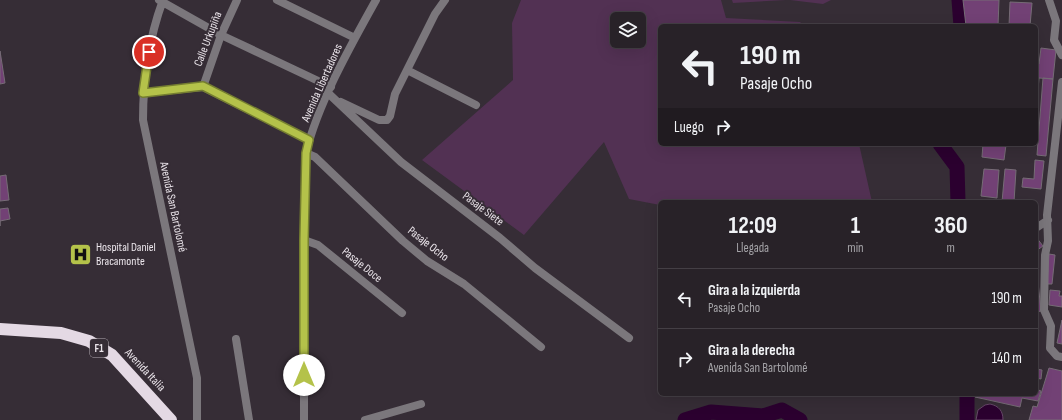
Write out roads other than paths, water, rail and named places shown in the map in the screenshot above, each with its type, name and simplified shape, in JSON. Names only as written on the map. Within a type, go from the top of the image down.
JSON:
[{"type":"highway","name":"Avenida Italia","points":[[0,329],[61,333],[89,341],[112,355],[171,420]]},
{"type":"street","name":"Calle Urkupiña","points":[[203,86],[221,35],[237,0]]},
{"type":"street","points":[[277,0],[355,38]]},
{"type":"street","name":"Avenida Libertadores","points":[[304,420],[304,240],[306,153],[309,140],[330,90],[355,38],[376,0]]},
{"type":"street","points":[[338,102],[348,104],[379,120],[387,120],[390,116],[395,94],[435,14],[445,0]]},
{"type":"street","points":[[1049,0],[1056,21],[1054,40],[1062,55]]},
{"type":"street","name":"Pasaje Siete","points":[[161,1],[221,35],[330,90],[338,102],[401,162],[500,238],[536,268],[629,338]]},
{"type":"street","name":"Avenida San Bartolomé","points":[[161,1],[149,52],[143,93],[143,120],[197,378],[197,420]]},
{"type":"street","points":[[408,70],[476,105]]},
{"type":"street","points":[[1062,82],[1048,220],[1048,241],[1045,255],[1044,310],[1051,326],[1050,348],[1058,356],[1062,357]]},
{"type":"street","points":[[143,93],[203,86],[309,140]]},
{"type":"street","name":"Pasaje Ocho","points":[[306,153],[315,157],[403,241],[427,261],[464,284],[541,347]]},
{"type":"street","points":[[1038,227],[1048,220]]},
{"type":"street","name":"Pasaje Doce","points":[[304,240],[318,245],[402,313]]},
{"type":"street","points":[[236,339],[249,420]]},
{"type":"street","points":[[365,420],[421,404]]},
{"type":"waterway","points":[[959,0],[961,24]]},
{"type":"waterway","points":[[941,146],[957,167],[958,200]]},
{"type":"waterway","points":[[967,396],[967,420]]},
{"type":"waterway","points":[[685,420],[711,412],[763,416],[782,410],[800,420]]},
{"type":"place","name":"Hospital Daniel Bracamonte","points":[[80,254]]}]
